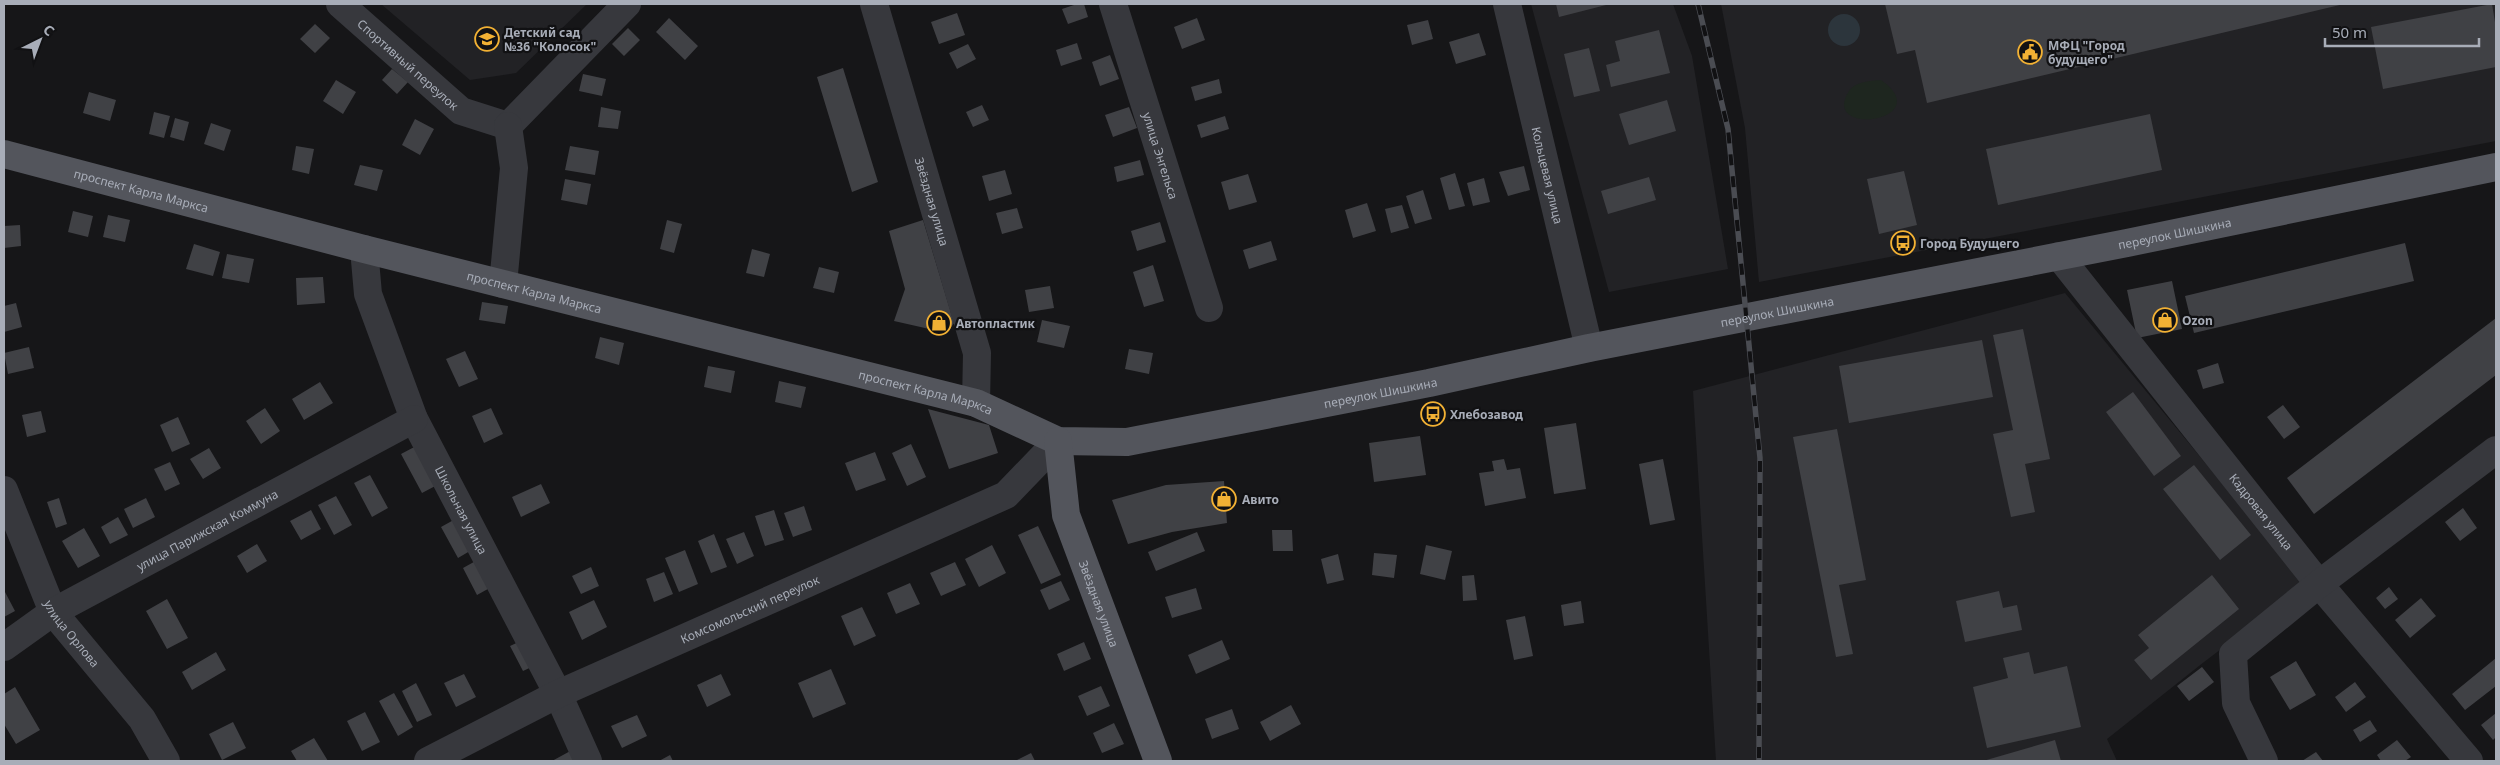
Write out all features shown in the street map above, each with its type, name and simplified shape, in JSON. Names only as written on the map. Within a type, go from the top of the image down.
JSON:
[{"type":"main road","name":"проспект Карла Маркса","points":[[4,154],[364,249],[976,403],[1058,441]]},
{"type":"main road","name":"переулок Шишкина","points":[[1058,441],[1136,441],[1429,383],[1589,348],[2059,256],[2496,167]]},
{"type":"main road","name":"Звёздная улица","points":[[1058,441],[1066,515],[1158,761]]},
{"type":"street","name":"Спортивный переулок","points":[[340,4],[461,111],[508,126]]},
{"type":"street","points":[[503,284],[514,168],[508,126],[627,4]]},
{"type":"street","name":"Звёздная улица","points":[[874,4],[977,353],[976,403]]},
{"type":"street","name":"улица Энгельса","points":[[1113,4],[1209,308]]},
{"type":"street","name":"Кольцевая улица","points":[[1507,4],[1589,348]]},
{"type":"street","name":"Школьная улица","points":[[364,249],[368,294],[414,419],[558,694],[588,761]]},
{"type":"street","name":"Кадровая улица","points":[[2059,256],[2319,584],[2469,761]]},
{"type":"street","name":"улица Парижская Коммуна","points":[[4,647],[53,612],[414,419]]},
{"type":"street","name":"Комсомольский переулок","points":[[428,761],[558,694],[1006,495],[1058,441]]},
{"type":"street","points":[[2264,761],[2236,703],[2233,654],[2319,584],[2496,450]]},
{"type":"street","name":"улица Орлова","points":[[4,490],[53,612],[142,719],[166,761]]},
{"type":"shaded area","name":"Детский сад №36 \"Колосок\"","points":[[381,4],[587,4],[516,73],[470,80]]},
{"type":"shaded area","points":[[1531,4],[1673,4],[1692,56],[1728,269],[1609,292]]},
{"type":"shaded area","points":[[1721,4],[2496,4],[2496,141],[1759,282],[1745,128]]},
{"type":"shaded area","points":[[1844,14],[1856,18],[1860,30],[1856,42],[1844,46],[1832,42],[1828,30],[1832,18]]},
{"type":"shaded area","points":[[1881,80],[1895,94],[1896,106],[1888,114],[1876,118],[1861,119],[1850,115],[1844,106],[1849,91],[1856,85],[1864,82]]},
{"type":"shaded area","points":[[2065,293],[2306,585],[2204,662],[2107,739],[2117,761],[1716,761],[1693,391]]},
{"type":"building","points":[[1077,4],[1084,4],[1088,17],[1068,24],[1062,9]]},
{"type":"building","points":[[1556,4],[1610,4],[1559,17]]},
{"type":"building","name":"МФЦ \"Город будущего\"","points":[[1885,4],[2344,4],[1927,103],[1915,50],[1897,54]]},
{"type":"building","points":[[2492,4],[2496,28],[2496,67],[2383,89],[2371,27]]},
{"type":"building","points":[[957,13],[965,35],[939,44],[931,22]]},
{"type":"building","points":[[669,18],[698,46],[685,60],[656,32]]},
{"type":"building","points":[[1197,18],[1205,40],[1182,49],[1174,27]]},
{"type":"building","points":[[1428,20],[1433,39],[1412,45],[1407,25]]},
{"type":"building","points":[[315,24],[330,38],[315,53],[300,39]]},
{"type":"building","points":[[628,28],[640,40],[624,56],[612,44]]},
{"type":"building","points":[[1659,30],[1670,73],[1611,87],[1606,65],[1620,61],[1615,41]]},
{"type":"building","points":[[1479,33],[1486,55],[1456,64],[1449,42]]},
{"type":"building","points":[[1077,43],[1082,59],[1061,66],[1056,50]]},
{"type":"building","points":[[968,44],[976,59],[957,69],[949,53]]},
{"type":"building","points":[[1589,48],[1600,91],[1574,97],[1564,54]]},
{"type":"building","points":[[1110,55],[1119,79],[1100,86],[1092,62]]},
{"type":"building","points":[[843,68],[878,182],[852,192],[817,77]]},
{"type":"building","points":[[392,69],[408,82],[397,94],[382,80]]},
{"type":"building","points":[[583,74],[606,79],[602,96],[579,91]]},
{"type":"building","points":[[1219,79],[1222,93],[1195,101],[1191,87]]},
{"type":"building","points":[[336,80],[356,92],[343,114],[323,101]]},
{"type":"building","points":[[89,92],[116,100],[110,121],[83,113]]},
{"type":"building","points":[[1667,100],[1676,131],[1629,145],[1619,114]]},
{"type":"building","points":[[982,105],[989,120],[973,127],[966,112]]},
{"type":"building","points":[[601,107],[621,111],[618,129],[598,127]]},
{"type":"building","points":[[1129,107],[1137,128],[1113,137],[1105,115]]},
{"type":"building","points":[[154,112],[170,116],[164,138],[149,134]]},
{"type":"building","points":[[2150,114],[2162,170],[1998,205],[1986,149]]},
{"type":"building","points":[[1225,116],[1229,129],[1201,138],[1197,125]]},
{"type":"building","points":[[175,118],[189,122],[184,141],[170,137]]},
{"type":"building","points":[[415,119],[434,129],[420,155],[402,145]]},
{"type":"building","points":[[211,123],[231,130],[224,151],[204,144]]},
{"type":"building","points":[[296,146],[314,149],[309,174],[292,170]]},
{"type":"building","points":[[570,146],[599,151],[595,175],[565,170]]},
{"type":"building","points":[[1140,160],[1144,175],[1117,182],[1114,167]]},
{"type":"building","points":[[360,165],[383,170],[377,191],[354,185]]},
{"type":"building","points":[[1524,166],[1530,190],[1508,196],[1499,172]]},
{"type":"building","points":[[1005,170],[1012,194],[989,201],[982,176]]},
{"type":"building","points":[[1904,171],[1917,225],[1879,234],[1867,179]]},
{"type":"building","points":[[1455,173],[1465,206],[1449,210],[1440,178]]},
{"type":"building","points":[[1248,174],[1257,202],[1229,210],[1221,182]]},
{"type":"building","points":[[1649,177],[1656,200],[1608,214],[1601,191]]},
{"type":"building","points":[[1484,178],[1490,202],[1473,206],[1467,183]]},
{"type":"building","points":[[565,179],[591,184],[587,205],[561,200]]},
{"type":"building","points":[[1423,190],[1432,219],[1415,224],[1406,196]]},
{"type":"building","points":[[1367,203],[1376,231],[1353,238],[1345,210]]},
{"type":"building","points":[[1402,205],[1409,228],[1391,233],[1385,209]]},
{"type":"building","points":[[1017,208],[1023,228],[1002,234],[996,213]]},
{"type":"building","points":[[73,211],[93,216],[88,237],[68,232]]},
{"type":"building","points":[[108,215],[130,220],[125,242],[103,237]]},
{"type":"building","points":[[667,220],[682,224],[674,253],[660,249]]},
{"type":"building","points":[[923,220],[954,323],[947,333],[894,321],[905,289],[889,231]]},
{"type":"building","points":[[1160,222],[1166,242],[1137,251],[1131,231]]},
{"type":"building","points":[[20,225],[21,246],[4,248],[4,226]]},
{"type":"building","points":[[1271,241],[1277,260],[1249,269],[1243,250]]},
{"type":"building","points":[[2405,243],[2414,281],[2194,333],[2185,296]]},
{"type":"building","points":[[194,244],[220,252],[213,276],[186,269]]},
{"type":"building","points":[[752,249],[770,254],[764,277],[746,273]]},
{"type":"building","points":[[227,254],[254,259],[249,283],[222,278]]},
{"type":"building","points":[[1153,265],[1164,301],[1144,307],[1133,272]]},
{"type":"building","points":[[819,267],[839,272],[834,293],[813,288]]},
{"type":"building","points":[[323,277],[325,303],[297,305],[296,278]]},
{"type":"building","points":[[2172,281],[2182,329],[2137,338],[2127,290]]},
{"type":"building","points":[[1050,286],[1054,308],[1029,312],[1025,290]]},
{"type":"building","points":[[482,302],[508,306],[505,324],[479,320]]},
{"type":"building","points":[[16,303],[22,327],[4,332],[4,306]]},
{"type":"building","points":[[2496,318],[2496,375],[2314,514],[2287,478]]},
{"type":"building","points":[[1042,320],[1070,326],[1064,348],[1037,342]]},
{"type":"building","points":[[2023,329],[2050,459],[2025,464],[2035,512],[2011,517],[1993,434],[2013,430],[1993,335]]},
{"type":"building","points":[[600,337],[624,343],[619,365],[595,358]]},
{"type":"building","points":[[1982,340],[1993,397],[1849,423],[1839,366]]},
{"type":"building","points":[[29,347],[34,368],[8,374],[4,353]]},
{"type":"building","points":[[1129,349],[1153,353],[1149,374],[1125,369]]},
{"type":"building","points":[[465,351],[478,379],[459,387],[446,359]]},
{"type":"building","points":[[2218,363],[2224,383],[2203,389],[2197,370]]},
{"type":"building","points":[[708,366],[735,371],[731,393],[704,387]]},
{"type":"building","points":[[779,381],[806,387],[801,408],[775,402]]},
{"type":"building","points":[[320,382],[333,403],[304,420],[292,399]]},
{"type":"building","points":[[2133,392],[2181,456],[2154,476],[2106,412]]},
{"type":"building","points":[[2283,405],[2300,427],[2284,439],[2267,417]]},
{"type":"building","points":[[265,408],[280,431],[261,444],[246,421]]},
{"type":"building","points":[[491,408],[503,434],[484,443],[472,416]]},
{"type":"building","points":[[928,409],[989,425],[998,453],[949,469]]},
{"type":"building","points":[[41,411],[46,432],[27,437],[22,415]]},
{"type":"building","points":[[178,417],[190,444],[172,452],[160,425]]},
{"type":"building","points":[[1576,423],[1586,489],[1554,494],[1544,428]]},
{"type":"building","points":[[1837,429],[1866,580],[1839,585],[1853,654],[1836,657],[1793,437]]},
{"type":"building","points":[[1420,436],[1426,475],[1374,482],[1369,443]]},
{"type":"building","points":[[911,444],[926,477],[907,486],[892,453]]},
{"type":"building","points":[[418,445],[439,484],[422,493],[401,454]]},
{"type":"building","points":[[209,448],[221,468],[203,479],[190,459]]},
{"type":"building","points":[[875,452],[886,480],[856,491],[845,463]]},
{"type":"building","points":[[1504,459],[1507,470],[1520,468],[1526,498],[1485,506],[1479,473],[1494,471],[1492,461]]},
{"type":"building","points":[[1663,459],[1675,520],[1650,525],[1639,464]]},
{"type":"building","points":[[170,462],[180,484],[165,491],[154,469]]},
{"type":"building","points":[[2194,465],[2251,535],[2220,560],[2163,489]]},
{"type":"building","points":[[370,475],[388,508],[372,517],[354,483]]},
{"type":"building","points":[[1224,481],[1227,523],[1172,532],[1128,544],[1112,500],[1166,485]]},
{"type":"building","points":[[541,484],[550,503],[521,517],[512,497]]},
{"type":"building","points":[[336,496],[352,525],[334,535],[318,505]]},
{"type":"building","points":[[59,498],[67,524],[56,528],[47,502]]},
{"type":"building","points":[[146,498],[155,517],[133,528],[124,509]]},
{"type":"building","points":[[804,506],[812,530],[793,537],[784,513]]},
{"type":"building","points":[[2463,508],[2477,528],[2460,541],[2445,522]]},
{"type":"building","points":[[311,510],[321,529],[301,540],[290,521]]},
{"type":"building","points":[[774,510],[784,540],[765,546],[755,516]]},
{"type":"building","points":[[118,517],[128,535],[110,544],[101,527]]},
{"type":"building","points":[[459,517],[475,548],[458,558],[441,527]]},
{"type":"building","points":[[1038,526],[1061,575],[1041,584],[1018,535]]},
{"type":"building","points":[[84,528],[100,556],[78,568],[62,541]]},
{"type":"building","points":[[1272,530],[1292,530],[1293,551],[1273,551]]},
{"type":"building","points":[[744,532],[754,556],[737,564],[726,539]]},
{"type":"building","points":[[1197,532],[1205,551],[1156,571],[1148,552]]},
{"type":"building","points":[[714,534],[727,567],[711,573],[698,541]]},
{"type":"building","points":[[257,544],[267,561],[247,573],[237,556]]},
{"type":"building","points":[[992,545],[1006,573],[979,587],[965,559]]},
{"type":"building","points":[[1426,545],[1452,551],[1445,580],[1420,574]]},
{"type":"building","points":[[685,550],[698,584],[679,592],[665,558]]},
{"type":"building","points":[[1374,553],[1397,555],[1394,578],[1372,575]]},
{"type":"building","points":[[1338,554],[1344,580],[1327,584],[1321,559]]},
{"type":"building","points":[[481,558],[495,585],[477,595],[463,568]]},
{"type":"building","points":[[955,562],[966,585],[941,596],[930,573]]},
{"type":"building","points":[[591,567],[599,586],[581,594],[572,576]]},
{"type":"building","points":[[664,572],[673,594],[654,602],[646,579]]},
{"type":"building","points":[[1474,575],[1477,600],[1463,601],[1462,576]]},
{"type":"building","points":[[2212,575],[2239,609],[2151,680],[2134,660],[2149,648],[2138,635]]},
{"type":"building","points":[[1061,581],[1070,600],[1049,610],[1040,590]]},
{"type":"building","points":[[910,583],[920,604],[896,614],[887,593]]},
{"type":"building","points":[[2389,587],[2398,599],[2385,609],[2376,598]]},
{"type":"building","points":[[1196,588],[1202,609],[1172,618],[1165,597]]},
{"type":"building","points":[[1999,591],[2003,608],[2017,605],[2022,630],[1965,642],[1956,601]]},
{"type":"building","points":[[4,593],[15,611],[4,617]]},
{"type":"building","points":[[2421,598],[2436,616],[2410,638],[2395,620]]},
{"type":"building","points":[[167,599],[188,638],[167,649],[146,611]]},
{"type":"building","points":[[594,600],[607,627],[582,640],[569,612]]},
{"type":"building","points":[[1581,601],[1584,623],[1564,626],[1561,605]]},
{"type":"building","points":[[862,607],[876,636],[854,646],[841,616]]},
{"type":"building","points":[[1525,616],[1533,656],[1514,660],[1506,620]]},
{"type":"building","points":[[525,639],[538,664],[523,671],[510,646]]},
{"type":"building","points":[[1222,640],[1230,659],[1196,674],[1188,655]]},
{"type":"building","points":[[1084,642],[1091,659],[1064,671],[1057,654]]},
{"type":"building","points":[[216,652],[226,670],[192,690],[182,672]]},
{"type":"building","points":[[2029,652],[2034,674],[2067,666],[2081,727],[1987,748],[1973,687],[2008,678],[2003,658]]},
{"type":"building","points":[[2496,658],[2496,686],[2465,710],[2452,694]]},
{"type":"building","points":[[2296,661],[2316,695],[2290,710],[2270,677]]},
{"type":"building","points":[[2202,667],[2214,682],[2189,701],[2177,686]]},
{"type":"building","points":[[831,669],[846,704],[813,718],[798,683]]},
{"type":"building","points":[[464,674],[476,697],[456,707],[444,683]]},
{"type":"building","points":[[721,674],[731,695],[707,707],[697,685]]},
{"type":"building","points":[[2355,682],[2366,697],[2346,712],[2335,697]]},
{"type":"building","points":[[416,683],[432,715],[417,722],[402,691]]},
{"type":"building","points":[[1101,686],[1110,706],[1087,716],[1078,696]]},
{"type":"building","points":[[15,687],[40,730],[16,744],[4,724],[4,694]]},
{"type":"building","points":[[394,693],[413,727],[398,736],[379,701]]},
{"type":"building","points":[[1291,705],[1301,724],[1270,741],[1260,722]]},
{"type":"building","points":[[1232,709],[1239,729],[1212,739],[1205,719]]},
{"type":"building","points":[[365,712],[380,742],[362,751],[347,721]]},
{"type":"building","points":[[2496,713],[2496,737],[2493,740],[2481,725]]},
{"type":"building","points":[[637,715],[647,736],[622,748],[611,726]]},
{"type":"building","points":[[2370,720],[2377,731],[2360,742],[2353,730]]},
{"type":"building","points":[[233,722],[246,748],[222,760],[209,734]]},
{"type":"building","points":[[1114,723],[1124,744],[1102,753],[1093,733]]},
{"type":"building","points":[[314,738],[328,761],[297,761],[291,751]]},
{"type":"building","points":[[2055,740],[2061,761],[1983,761]]},
{"type":"building","points":[[2397,740],[2411,757],[2405,761],[2381,761],[2377,755]]},
{"type":"building","points":[[574,749],[580,761],[552,761]]},
{"type":"building","points":[[2316,752],[2323,761],[2302,761]]},
{"type":"building","points":[[1031,753],[1035,761],[1015,761]]},
{"type":"building","points":[[670,755],[673,761],[659,761]]},
{"type":"railway","points":[[1698,4],[1728,129],[1760,458],[1759,761]]},
{"type":"place","name":"Детский сад №36 \"Колосок\"","points":[[487,39]]},
{"type":"place","name":"МФЦ \"Город будущего\"","points":[[2030,52]]},
{"type":"place","name":"Город Будущего","points":[[1903,243]]},
{"type":"place","name":"Ozon","points":[[2165,320]]},
{"type":"place","name":"Автопластик","points":[[939,323]]},
{"type":"place","name":"Хлебозавод","points":[[1433,414]]},
{"type":"place","name":"Авито","points":[[1224,499]]}]
